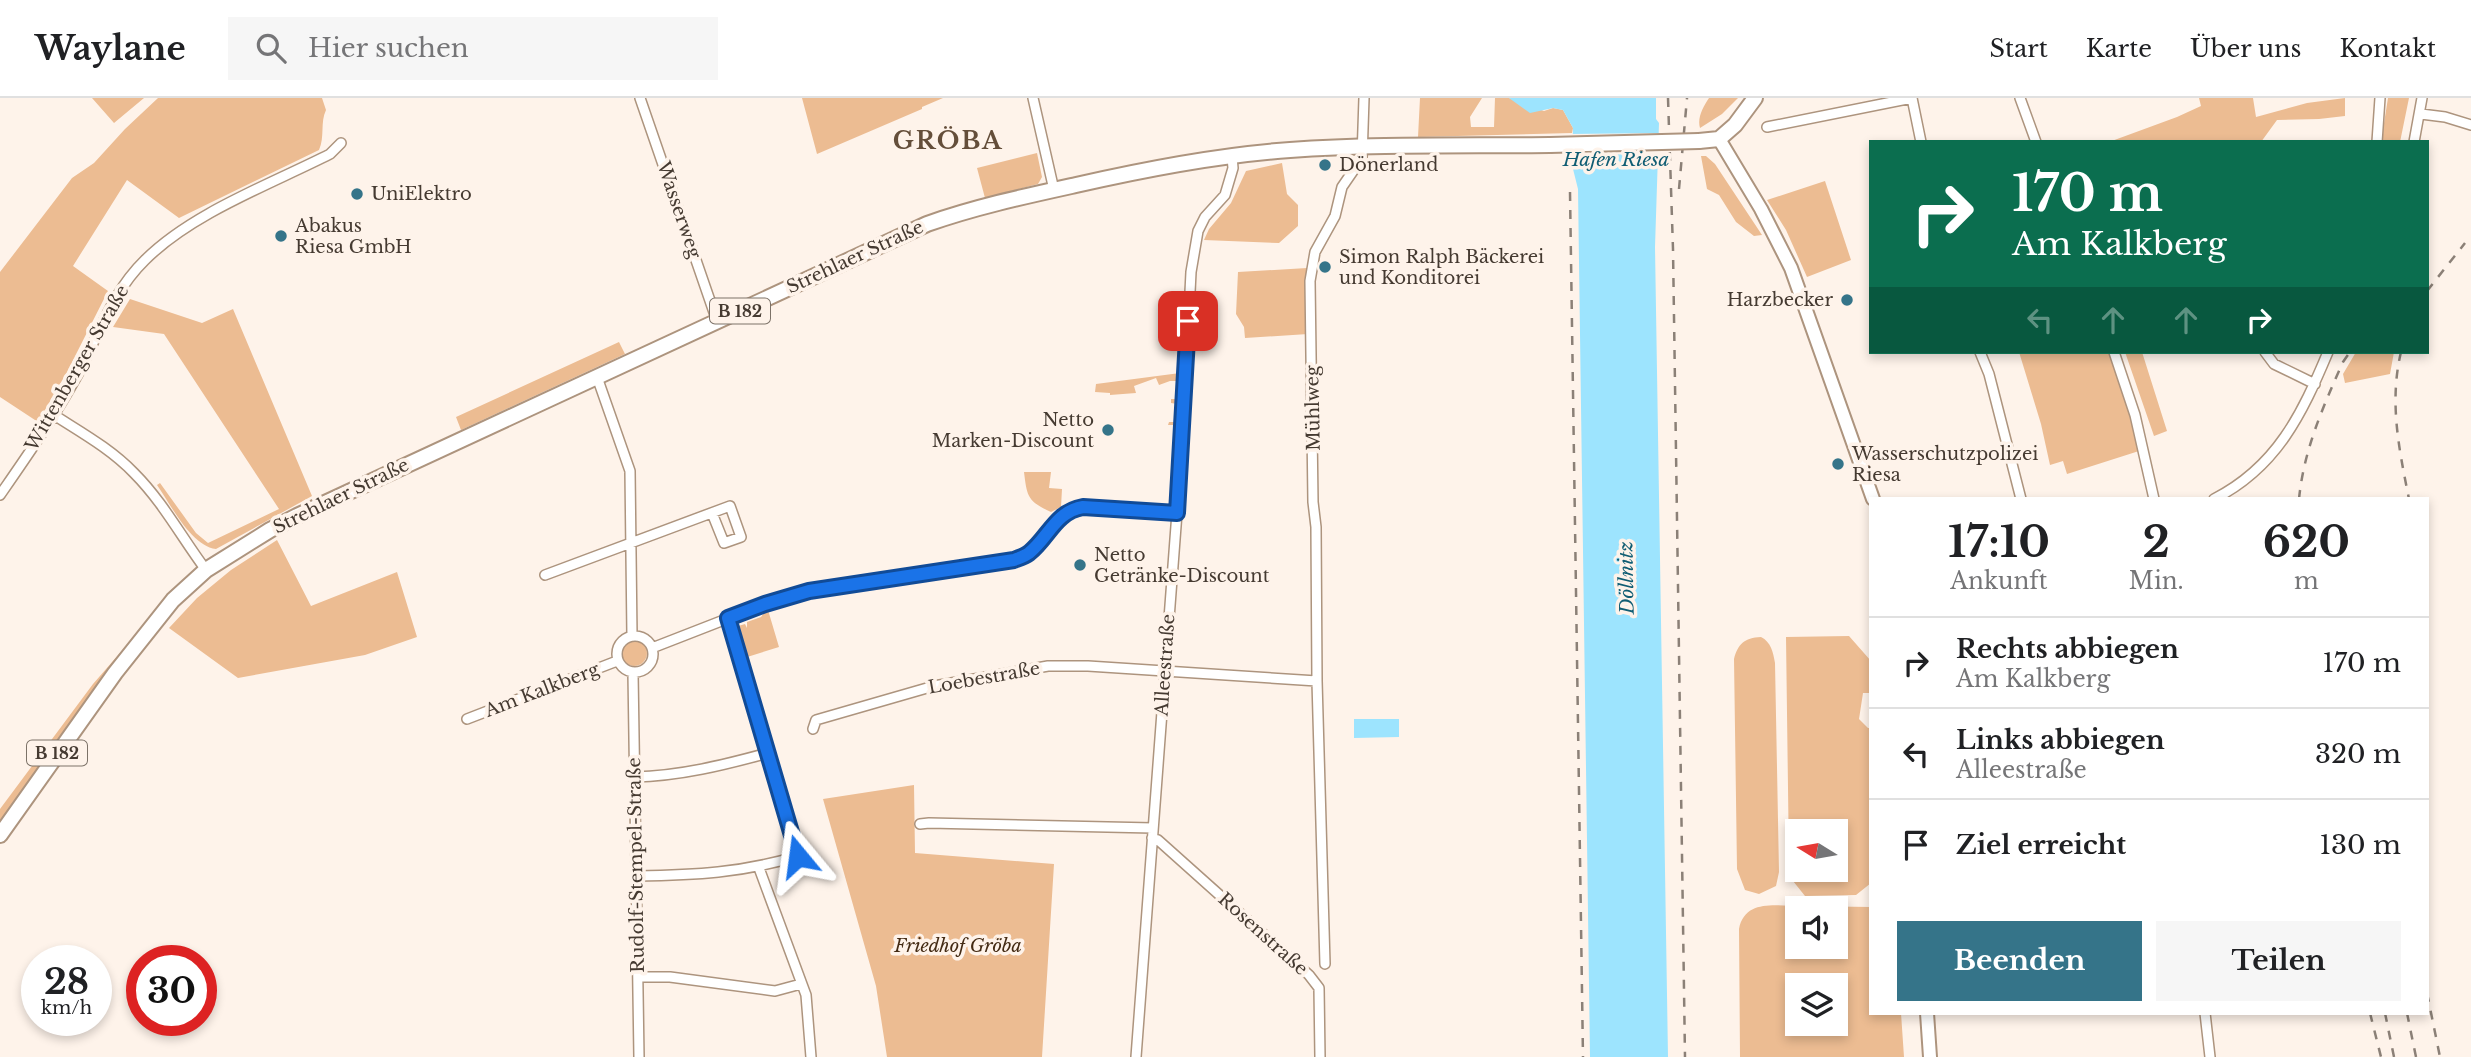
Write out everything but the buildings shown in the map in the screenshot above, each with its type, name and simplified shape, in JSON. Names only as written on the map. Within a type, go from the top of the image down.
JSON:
[{"type":"main road","points":[[1755,98],[1735,125],[1719,139],[1761,209],[1791,268],[1872,497]]},
{"type":"main road","name":"Strehlaer Straße","points":[[0,835],[145,632],[173,600],[206,570],[297,516],[927,224],[955,214],[1054,190],[1168,166],[1290,150],[1719,139]]},
{"type":"main road","points":[[1927,1015],[1930,1057]]},
{"type":"street","name":"Wasserweg","points":[[640,98],[718,321]]},
{"type":"street","points":[[1033,98],[1054,190]]},
{"type":"street","points":[[1363,147],[1364,98]]},
{"type":"street","points":[[1767,127],[1912,98],[1921,140]]},
{"type":"street","points":[[2020,98],[2035,140]]},
{"type":"street","points":[[2376,140],[2381,98]]},
{"type":"street","points":[[2414,140],[2422,98]]},
{"type":"street","points":[[2421,114],[2445,117],[2471,125]]},
{"type":"street","name":"Wittenberger Straße","points":[[0,495],[54,415],[78,373],[105,314],[131,275],[145,260],[166,241],[191,225],[330,154],[341,143]]},
{"type":"street","name":"Mühlweg","points":[[1325,964],[1310,281],[1315,252],[1335,216],[1342,187],[1359,166],[1363,147]]},
{"type":"street","name":"Alleestraße","points":[[1136,1057],[1177,513],[1189,294],[1198,231],[1205,217],[1225,195],[1233,169],[1232,158]]},
{"type":"street","points":[[1981,354],[1989,374],[2020,497]]},
{"type":"street","points":[[2115,354],[2138,428],[2154,497]]},
{"type":"street","points":[[2266,354],[2274,364],[2315,384]]},
{"type":"street","points":[[2217,497],[2243,482],[2272,455],[2303,409],[2327,354]]},
{"type":"street","points":[[597,377],[630,471],[632,636]]},
{"type":"street","points":[[54,415],[95,441],[133,471],[166,511],[206,570]]},
{"type":"street","points":[[652,648],[765,604],[809,591],[1014,560],[1029,553],[1059,518],[1072,509],[1083,507],[1177,513]]},
{"type":"street","points":[[545,575],[712,513]]},
{"type":"street","points":[[636,876],[706,875],[760,868],[798,856],[728,618]]},
{"type":"street","points":[[632,636],[644,639],[652,648],[651,663],[643,671],[633,673],[625,670],[617,661],[619,645],[632,636]]},
{"type":"street","name":"Am Kalkberg","points":[[467,719],[617,661]]},
{"type":"street","name":"Loebestraße","points":[[813,729],[816,720],[841,712],[934,686],[982,677],[1061,666],[1165,671]]},
{"type":"street","points":[[1165,671],[1317,681]]},
{"type":"street","name":"Rudolf-Stempel-Straße","points":[[633,673],[639,1057]]},
{"type":"street","points":[[634,777],[682,773],[768,753]]},
{"type":"street","points":[[920,824],[1153,833]]},
{"type":"street","name":"Rosenstraße","points":[[1153,833],[1309,975],[1319,988],[1320,1057]]},
{"type":"street","points":[[760,868],[806,995],[811,1057]]},
{"type":"street","points":[[638,978],[670,976],[775,991],[801,984]]},
{"type":"street","points":[[2205,1015],[2210,1057]]},
{"type":"green space","points":[[92,98],[144,98],[114,123]]},
{"type":"green space","points":[[158,98],[322,98],[326,110],[321,145],[319,150],[179,218],[127,180],[73,266],[108,291],[38,422],[0,397],[0,272],[72,178],[94,163]]},
{"type":"green space","points":[[802,98],[943,98],[817,154]]},
{"type":"green space","points":[[1420,98],[1482,98],[1470,117],[1471,127],[1494,127],[1495,98],[1509,98],[1544,111],[1553,108],[1563,110],[1573,128],[1572,133],[1418,137]]},
{"type":"green space","points":[[1709,98],[1738,98],[1722,114],[1700,128],[1700,116]]},
{"type":"green space","points":[[2199,98],[2253,98],[2256,117],[2307,103],[2345,98],[2345,116],[2277,120],[2262,140],[2114,140],[2201,106]]},
{"type":"green space","points":[[2388,98],[2409,98],[2400,140],[2381,140]]},
{"type":"green space","points":[[1037,153],[1042,177],[1038,184],[985,198],[977,168]]},
{"type":"green space","points":[[1701,156],[1706,156],[1715,164],[1762,235],[1754,236],[1736,222],[1719,195],[1707,189]]},
{"type":"green space","points":[[1282,163],[1287,194],[1298,205],[1298,226],[1279,243],[1204,240],[1209,229],[1231,203],[1246,171]]},
{"type":"green space","points":[[1825,181],[1851,260],[1807,277],[1786,230],[1767,200]]},
{"type":"green space","points":[[1307,268],[1308,334],[1245,338],[1244,327],[1236,314],[1238,272]]},
{"type":"green space","points":[[130,299],[202,323],[233,309],[312,496],[216,549],[198,541],[190,533],[157,485],[160,483],[196,533],[208,543],[279,509],[164,334],[113,327]]},
{"type":"green space","points":[[619,342],[625,354],[461,430],[456,417]]},
{"type":"green space","points":[[2020,354],[2110,354],[2125,397],[2139,451],[2067,474],[2063,461],[2050,465],[2041,424]]},
{"type":"green space","points":[[2126,354],[2143,354],[2167,431],[2154,436]]},
{"type":"green space","points":[[2355,354],[2394,354],[2390,374],[2345,383],[2343,374]]},
{"type":"green space","points":[[1180,373],[1177,422],[1173,425],[1168,425],[1169,422],[1176,422],[1177,404],[1171,403],[1171,399],[1177,399],[1178,381],[1159,385],[1156,378],[1134,386],[1136,393],[1110,395],[1095,392],[1096,384]]},
{"type":"green space","points":[[1024,472],[1051,472],[1049,488],[1062,489],[1061,507],[1051,512],[1033,501],[1028,492]]},
{"type":"green space","points":[[277,540],[311,606],[397,572],[417,637],[365,655],[238,678],[169,628],[197,598],[231,570]]},
{"type":"green space","points":[[766,610],[779,647],[744,658],[735,627],[745,624],[747,628],[747,622],[761,617]]},
{"type":"green space","points":[[139,631],[0,825],[0,809],[93,684]]},
{"type":"green space","points":[[1849,636],[1869,659],[1869,693],[1863,693],[1859,719],[1869,728],[1869,885],[1856,895],[1805,896],[1794,882],[1848,882],[1848,819],[1788,819],[1786,637]]},
{"type":"green space","points":[[1761,637],[1769,645],[1775,663],[1779,872],[1776,886],[1759,894],[1745,890],[1737,869],[1734,659],[1743,643]]},
{"type":"green space","points":[[634,640],[643,644],[647,653],[643,662],[634,666],[625,662],[621,653],[625,644]]},
{"type":"green space","name":"Friedhof Gröba","points":[[914,785],[915,853],[1054,864],[1042,1057],[887,1057],[876,986],[823,799]]},
{"type":"green space","points":[[1785,905],[1785,959],[1848,959],[1848,907],[1869,907],[1869,1015],[1901,1015],[1904,1057],[1740,1057],[1739,929],[1742,919],[1748,913],[1762,906]]},
{"type":"water","name":"Hafen Riesa","points":[[1509,98],[1656,98],[1656,119],[1659,123],[1655,247],[1668,1057],[1590,1057],[1578,189],[1572,165],[1573,128],[1563,110],[1553,108],[1530,113]]},
{"type":"water","points":[[1354,719],[1399,719],[1399,737],[1354,738]]},
{"type":"pier","points":[[1663,133],[1663,154],[1568,155],[1569,134]]},
{"type":"railway","points":[[1668,98],[1673,249],[1685,1057]]},
{"type":"railway","points":[[1679,189],[1687,98]]},
{"type":"railway","points":[[1570,192],[1583,1057]]},
{"type":"railway","points":[[2429,288],[2465,243]]},
{"type":"railway","points":[[2299,497],[2305,463],[2315,429],[2349,354]]},
{"type":"railway","points":[[2401,354],[2397,371],[2396,407],[2399,444],[2409,497]]},
{"type":"railway","points":[[2429,1003],[2440,1057]]},
{"type":"railway","points":[[2370,1015],[2381,1057]]},
{"type":"railway","points":[[2385,1015],[2394,1057]]},
{"type":"railway","points":[[2407,1015],[2416,1057]]},
{"type":"place","name":"Dönerland","points":[[1325,165]]},
{"type":"place","name":"UniElektro","points":[[357,194]]},
{"type":"place","name":"Abakus Riesa GmbH","points":[[281,236]]},
{"type":"place","name":"Simon Ralph Bäckerei und Konditorei","points":[[1325,267]]},
{"type":"place","name":"Harzbecker","points":[[1847,300]]},
{"type":"place","name":"Netto Marken-Discount","points":[[1108,430]]},
{"type":"place","name":"Wasserschutzpolizei Riesa","points":[[1838,464]]},
{"type":"place","name":"Netto Getränke-Discount","points":[[1080,565]]},
{"type":"district","name":"GRÖBA","points":[[948,141]]},
{"type":"route","points":[[798,856],[728,618],[809,591],[1014,560],[1029,553],[1059,518],[1072,509],[1083,507],[1177,513],[1188,321]]},
{"type":"water label","name":"Döllnitz","points":[[1626,578]]}]
